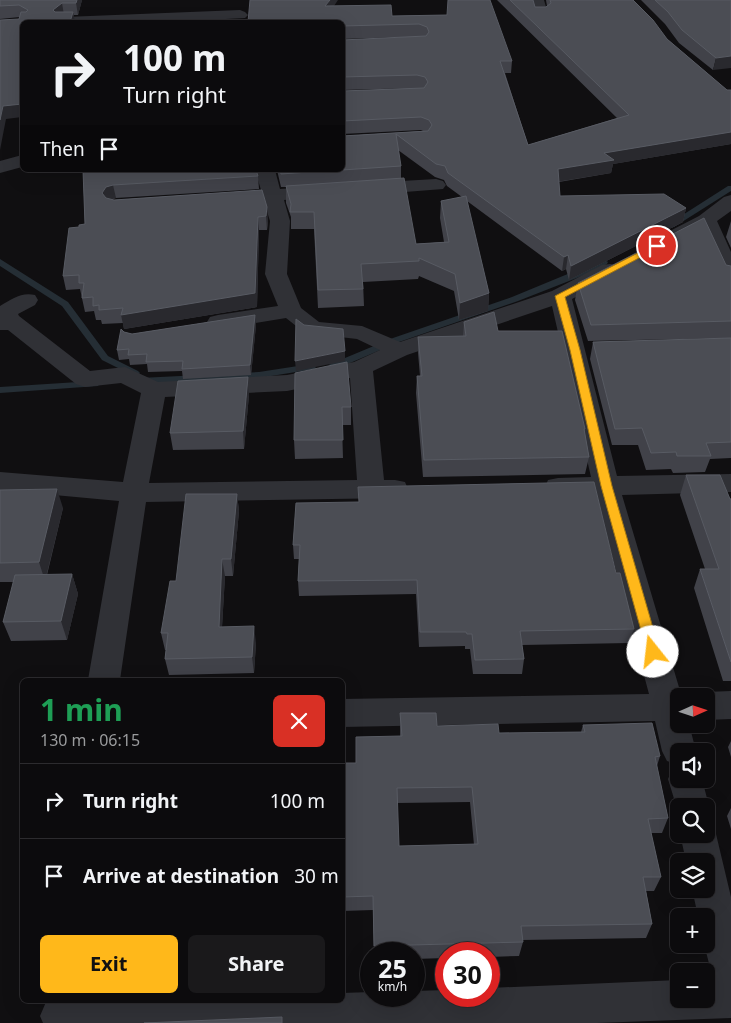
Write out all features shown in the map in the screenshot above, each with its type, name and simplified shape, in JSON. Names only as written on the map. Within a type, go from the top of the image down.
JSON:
[{"type":"street","points":[[104,20],[241,13]]},
{"type":"street","points":[[0,167],[20,162]]},
{"type":"street","points":[[267,172],[280,221],[276,274],[291,311],[313,328],[362,333],[399,350]]},
{"type":"street","points":[[204,200],[273,194],[436,185]]},
{"type":"street","points":[[654,247],[706,220],[731,201]]},
{"type":"street","points":[[706,220],[731,275]]},
{"type":"street","points":[[26,300],[4,312],[5,323],[85,380],[125,375],[154,390],[287,383],[360,368],[399,350],[560,296],[628,260]]},
{"type":"street","points":[[560,296],[585,350],[607,486],[670,694]]},
{"type":"street","points":[[193,326],[291,311]]},
{"type":"street","points":[[360,368],[371,490]]},
{"type":"street","points":[[104,678],[134,493],[154,390]]},
{"type":"street","points":[[0,481],[134,493],[420,489]]},
{"type":"street","points":[[538,487],[731,483]]},
{"type":"street","points":[[715,706],[731,705]]},
{"type":"street","points":[[345,713],[670,707]]},
{"type":"street","points":[[713,898],[731,976]]},
{"type":"street","points":[[715,998],[731,998]]},
{"type":"street","points":[[60,1013],[381,1012],[670,1000]]},
{"type":"building","points":[[0,0],[77,0],[76,3],[62,3],[53,10],[55,12],[73,12],[71,20],[20,20],[20,104],[3,106],[0,120],[0,20],[19,19],[21,12],[28,10],[19,5],[0,6]]},
{"type":"building","points":[[250,0],[330,0],[325,6],[391,5],[392,16],[447,15],[448,0],[490,0],[512,61],[500,61],[528,145],[629,115],[510,0],[533,0],[535,7],[546,7],[551,3],[550,0],[633,0],[653,20],[667,39],[727,90],[731,90],[731,132],[604,153],[614,160],[558,169],[560,196],[664,194],[686,208],[571,266],[568,255],[564,257],[448,173],[445,166],[436,164],[396,134],[401,166],[345,170],[345,136],[428,131],[432,125],[429,120],[421,117],[345,121],[345,91],[424,88],[428,82],[425,77],[417,75],[345,77],[345,40],[426,36],[429,32],[427,27],[419,24],[345,26],[345,20],[248,20]]},
{"type":"building","points":[[655,0],[731,0],[731,56],[716,58],[682,30],[668,12]]},
{"type":"building","points":[[83,172],[257,172],[258,176],[113,185],[106,187],[102,193],[106,198],[114,200],[262,190],[267,207],[266,216],[258,217],[255,293],[121,315],[123,308],[99,310],[99,305],[93,306],[93,297],[82,298],[84,283],[79,283],[79,275],[63,276],[69,228],[85,224]]},
{"type":"building","points":[[280,172],[309,172],[281,174]]},
{"type":"building","points":[[404,178],[416,244],[449,242],[441,201],[466,196],[489,293],[460,303],[455,274],[419,258],[419,261],[361,264],[363,289],[318,290],[314,212],[290,212],[291,204],[286,186]]},
{"type":"building","points":[[704,218],[726,265],[731,266],[731,321],[591,325],[578,283]]},
{"type":"building","points":[[494,312],[498,331],[562,331],[585,429],[589,457],[424,460],[417,376],[422,376],[418,337],[466,336],[464,322]]},
{"type":"building","points":[[255,315],[250,365],[182,369],[183,361],[146,362],[147,354],[128,355],[129,349],[117,350],[121,329],[132,334]]},
{"type":"building","points":[[296,319],[304,325],[343,329],[345,351],[295,361]]},
{"type":"building","points":[[731,338],[731,442],[706,443],[711,456],[677,456],[676,452],[651,453],[642,428],[615,429],[593,342]]},
{"type":"building","points":[[347,362],[351,407],[342,407],[343,440],[294,440],[295,373]]},
{"type":"building","points":[[248,377],[243,431],[170,433],[178,381]]},
{"type":"building","points":[[686,475],[720,475],[731,499],[731,662],[700,569],[719,569]]},
{"type":"building","points":[[594,482],[616,573],[620,573],[634,629],[520,631],[524,659],[475,660],[472,634],[467,634],[466,632],[420,632],[417,580],[298,581],[300,545],[293,545],[296,503],[359,502],[358,487]]},
{"type":"building","points":[[57,489],[39,562],[0,563],[0,490]]},
{"type":"building","points":[[186,494],[237,494],[231,559],[222,559],[219,627],[254,626],[252,657],[165,659],[168,633],[161,633],[170,581],[176,581]]},
{"type":"building","points":[[72,574],[61,621],[3,622],[15,575]]},
{"type":"building","points":[[400,713],[436,713],[437,726],[498,724],[499,733],[585,732],[583,725],[652,723],[660,756],[655,757],[668,818],[648,819],[661,877],[643,877],[652,924],[521,926],[523,942],[435,942],[435,944],[425,945],[425,942],[374,942],[373,896],[345,897],[345,763],[356,763],[356,737],[402,736]],"holes":[[[472,787],[478,844],[399,846],[397,788]]]},
{"type":"building","points":[[282,1017],[282,1023],[144,1023]]},
{"type":"waterway","points":[[671,225],[731,188]]},
{"type":"waterway","points":[[0,262],[65,304],[105,358],[135,373]]},
{"type":"waterway","points":[[332,363],[347,361],[396,340],[515,299],[589,270],[604,262]]},
{"type":"waterway","points":[[140,381],[259,375],[311,367]]},
{"type":"waterway","points":[[0,390],[94,384]]},
{"type":"route","points":[[653,652],[607,486],[575,350],[560,296],[657,246]]}]
